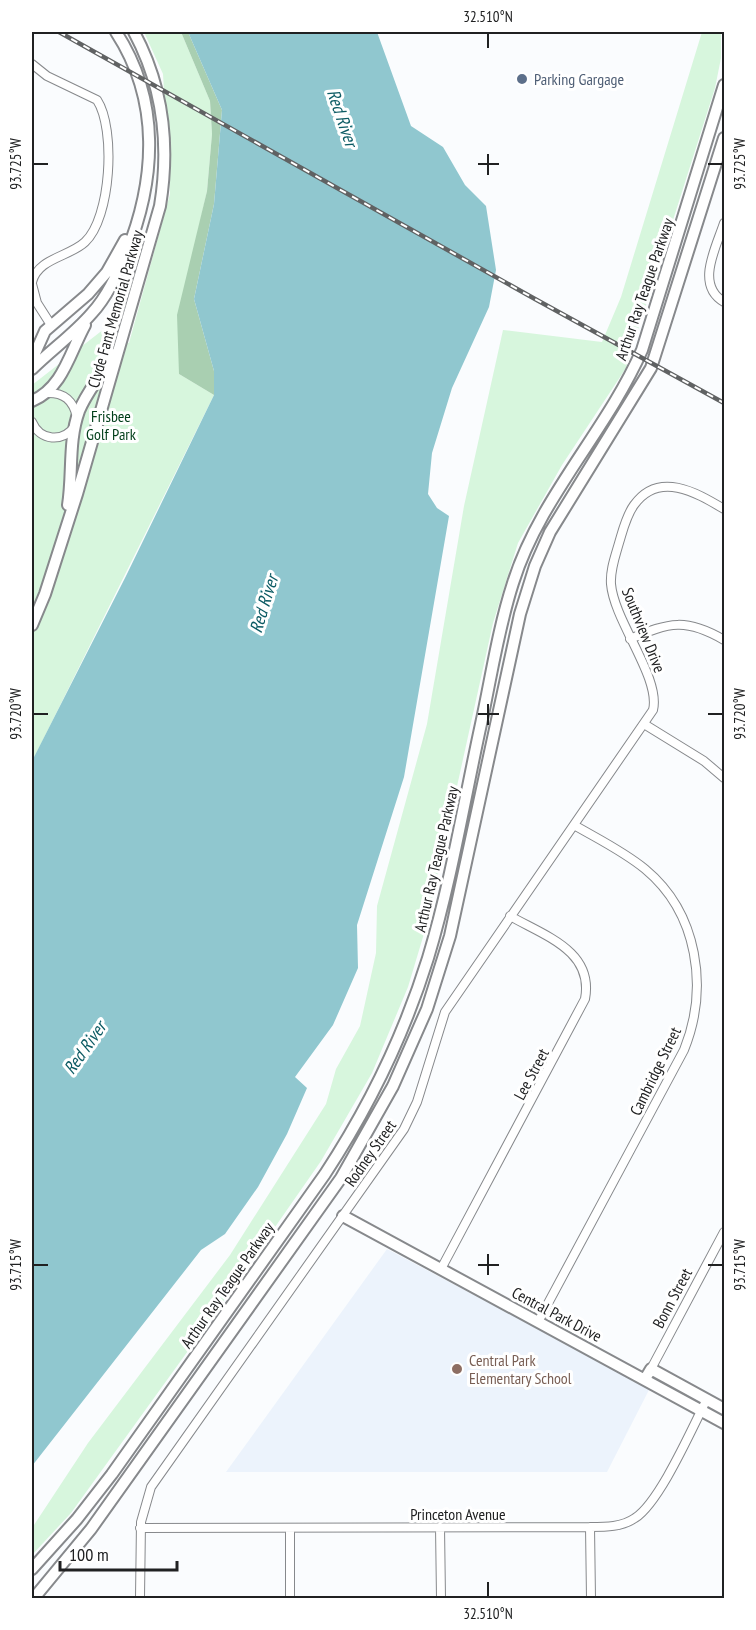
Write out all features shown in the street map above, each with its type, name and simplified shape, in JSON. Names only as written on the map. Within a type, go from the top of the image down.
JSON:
[{"type":"street","name":"Clyde Fant Memorial Parkway","points":[[32,369],[93,312],[122,264],[145,197],[150,158],[146,112],[131,60],[116,32]]},
{"type":"street","name":"Clyde Fant Memorial Parkway","points":[[32,625],[58,555],[160,206],[165,149],[157,90],[134,32]]},
{"type":"street","points":[[32,64],[47,76],[97,100],[106,119],[106,187],[102,210],[95,230],[85,243],[39,267],[32,283],[37,303],[51,325]]},
{"type":"street","name":"Arthur Ray Teague Parkway","points":[[32,1569],[71,1527],[112,1474],[325,1174],[354,1128],[383,1072],[414,998],[436,927],[514,578],[542,514],[622,388],[642,350],[724,85]]},
{"type":"street","name":"Arthur Ray Teague Parkway","points":[[34,1599],[91,1529],[341,1178],[393,1086],[427,1009],[450,936],[520,614],[535,566],[561,513],[637,395],[651,368],[724,138]]},
{"type":"street","points":[[32,360],[45,331],[88,294],[107,272],[131,229],[145,197]]},
{"type":"street","points":[[724,224],[708,278],[713,293],[724,302]]},
{"type":"street","points":[[58,555],[70,493],[76,422],[85,398],[109,362],[136,291]]},
{"type":"street","points":[[33,402],[57,382],[93,312]]},
{"type":"street","points":[[46,393],[68,398],[76,422]]},
{"type":"street","points":[[32,422],[40,434],[55,438],[66,435],[76,422]]},
{"type":"street","name":"Southview Drive","points":[[644,724],[653,710],[654,696],[614,600],[611,576],[632,507],[648,492],[674,486],[690,490],[724,509]]},
{"type":"street","points":[[630,639],[664,626],[681,623],[697,626],[724,640]]},
{"type":"street","points":[[644,724],[704,761],[724,778]]},
{"type":"street","name":"Rodney Street","points":[[140,1599],[140,1528],[145,1501],[156,1479],[408,1123],[417,1102],[440,1021],[644,724]]},
{"type":"street","name":"Cambridge Street","points":[[538,1322],[684,1050],[694,1019],[698,991],[692,944],[671,898],[647,871],[633,860],[574,825]]},
{"type":"street","name":"Lee Street","points":[[441,1269],[585,999],[587,980],[575,955],[510,916]]},
{"type":"street","name":"Central Park Drive","points":[[343,1216],[538,1322],[577,1346],[645,1379],[724,1423]]},
{"type":"street","name":"Bonn Street","points":[[645,1379],[724,1232]]},
{"type":"street","points":[[651,1369],[724,1408]]},
{"type":"street","name":"Princeton Avenue","points":[[140,1528],[590,1527],[621,1524],[644,1512],[654,1499],[707,1399]]},
{"type":"street","points":[[440,1527],[441,1599]]},
{"type":"street","points":[[590,1527],[591,1599]]},
{"type":"street","points":[[290,1528],[290,1599]]},
{"type":"shaded area","name":"Central Park Elementary School","points":[[387,1249],[650,1388],[607,1472],[226,1472]]},
{"type":"green space","name":"Frisbee Golf Park","points":[[144,32],[181,32],[210,101],[212,134],[207,191],[194,249],[179,374],[214,395],[32,762],[32,385],[104,329],[129,343],[170,194],[163,74]]},
{"type":"green space","points":[[181,32],[188,32],[222,110],[214,204],[194,299],[214,371],[214,395],[179,374],[177,315],[207,191],[212,134],[210,101]]},
{"type":"green space","points":[[702,32],[721,32],[721,58],[715,88],[626,368],[562,465],[518,543],[493,623],[426,927],[408,987],[372,1073],[321,1161],[211,1319],[71,1513],[32,1555],[32,1528],[88,1443],[230,1255],[326,1104],[336,1069],[360,1026],[376,953],[377,906],[427,724],[464,506],[503,330],[602,342],[621,297]]},
{"type":"water","name":"Red River","points":[[188,32],[377,32],[411,126],[443,147],[465,185],[486,206],[496,270],[489,307],[452,388],[432,453],[428,494],[437,508],[449,516],[404,777],[357,925],[358,968],[333,1025],[295,1077],[307,1088],[287,1134],[258,1187],[225,1234],[201,1250],[32,1466],[32,761],[214,395],[214,371],[194,299],[214,204],[222,110]]},
{"type":"railway","points":[[59,32],[724,403]]},
{"type":"place","name":"Parking Gargage","points":[[522,79]]},
{"type":"place","name":"Central Park Elementary School","points":[[457,1369]]}]
